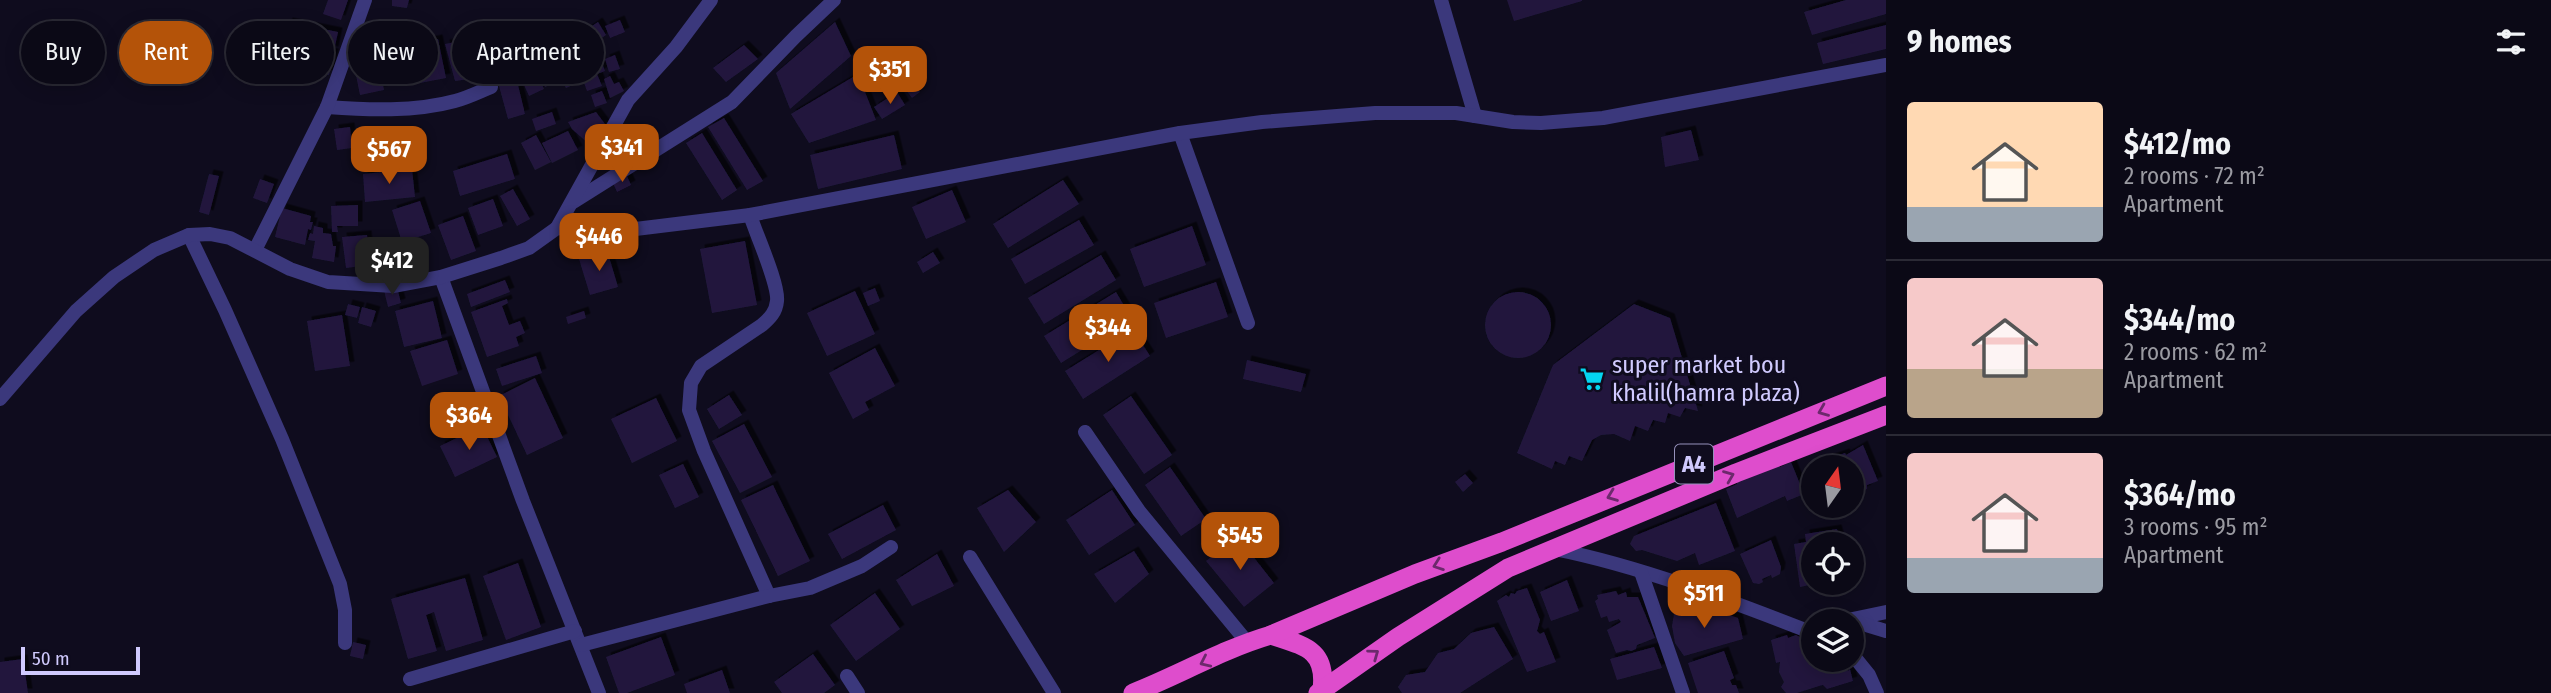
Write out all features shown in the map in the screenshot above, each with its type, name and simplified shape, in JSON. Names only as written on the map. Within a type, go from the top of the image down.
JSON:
[{"type":"highway","name":"A4","points":[[1163,686],[1247,642],[1271,635],[1415,573],[1502,542],[1886,386]]},
{"type":"highway","name":"A4","points":[[1320,692],[1398,637],[1508,568],[1736,473],[1886,415]]},
{"type":"highway","points":[[1271,635],[1304,646],[1316,654],[1324,675],[1320,692]]},
{"type":"highway","points":[[1133,693],[1163,686]]},
{"type":"street","points":[[255,250],[327,107],[365,0]]},
{"type":"street","points":[[0,399],[76,310],[114,277],[154,250],[189,235],[220,235],[290,269],[328,282],[393,286],[441,277],[529,248],[557,228],[628,100],[676,47],[711,0]]},
{"type":"street","points":[[573,201],[732,102],[834,0]]},
{"type":"street","points":[[1441,0],[1475,116]]},
{"type":"street","points":[[557,228],[611,232],[750,215],[1180,133],[1262,122],[1419,112],[1541,123],[1603,118],[1886,65]]},
{"type":"street","points":[[327,107],[374,111],[455,101],[491,87]]},
{"type":"street","points":[[1180,133],[1248,323]]},
{"type":"street","points":[[750,215],[776,290],[776,307],[771,317],[762,325],[701,366],[691,383],[689,410],[704,451],[769,596]]},
{"type":"street","points":[[189,235],[282,439],[340,584],[345,610],[345,643]]},
{"type":"street","points":[[441,277],[523,501],[599,693]]},
{"type":"street","points":[[1085,432],[1139,511],[1247,642]]},
{"type":"street","points":[[581,645],[769,596],[810,588],[862,566],[891,547]]},
{"type":"street","points":[[1554,549],[1586,555],[1641,572],[1801,628]]},
{"type":"street","points":[[970,557],[1054,693]]},
{"type":"street","points":[[1641,572],[1683,693]]},
{"type":"street","points":[[1864,618],[1886,612]]},
{"type":"street","points":[[1794,625],[1801,625]]},
{"type":"street","points":[[1864,625],[1886,631]]},
{"type":"street","points":[[410,679],[575,631]]},
{"type":"street","points":[[1864,669],[1877,693]]},
{"type":"street","points":[[847,676],[858,693]]},
{"type":"building","points":[[328,0],[348,0],[341,20],[323,14]]},
{"type":"building","points":[[392,0],[409,0],[407,8],[392,6]]},
{"type":"building","points":[[1507,0],[1582,0],[1582,1],[1514,21]]},
{"type":"building","points":[[1846,0],[1886,0],[1886,14],[1812,35],[1804,12]]},
{"type":"building","points":[[620,20],[625,32],[610,38],[605,26]]},
{"type":"building","points":[[835,22],[851,56],[790,109],[776,73]]},
{"type":"building","points":[[1886,25],[1886,49],[1823,64],[1817,43]]},
{"type":"building","points":[[334,31],[338,32],[334,51]]},
{"type":"building","points":[[438,39],[446,78],[438,80]]},
{"type":"building","points":[[452,43],[452,70],[445,44]]},
{"type":"building","points":[[744,45],[758,59],[726,82],[713,68]]},
{"type":"building","points":[[615,55],[620,69],[609,72],[605,59]]},
{"type":"building","points":[[858,74],[876,120],[809,143],[791,114]]},
{"type":"building","points":[[610,76],[614,84],[619,82],[624,91],[610,98],[604,79]]},
{"type":"building","points":[[358,84],[383,84],[384,90],[360,95]]},
{"type":"building","points":[[518,84],[525,114],[508,119],[499,86]]},
{"type":"building","points":[[524,84],[542,84],[544,89],[529,96]]},
{"type":"building","points":[[584,84],[602,86],[587,91]]},
{"type":"building","points":[[914,84],[920,92],[912,98],[906,90]]},
{"type":"building","points":[[602,91],[607,103],[595,107],[591,95]]},
{"type":"building","points":[[897,92],[905,105],[882,119],[874,107]]},
{"type":"building","points":[[552,112],[556,124],[536,131],[532,119]]},
{"type":"building","points":[[596,112],[605,124],[590,145],[568,122]]},
{"type":"building","points":[[724,118],[763,181],[747,190],[708,127]]},
{"type":"building","points":[[350,127],[352,148],[337,150],[334,129]]},
{"type":"building","points":[[1691,130],[1699,160],[1665,167],[1661,137]]},
{"type":"building","points":[[568,131],[578,150],[552,163],[542,143]]},
{"type":"building","points":[[702,133],[737,190],[722,200],[686,143]]},
{"type":"building","points":[[536,135],[551,162],[535,170],[521,143]]},
{"type":"building","points":[[894,135],[902,169],[818,189],[810,155]]},
{"type":"building","points":[[507,154],[515,179],[460,196],[453,171]]},
{"type":"building","points":[[412,169],[415,197],[365,202],[363,174]]},
{"type":"building","points":[[209,174],[219,176],[209,215],[199,212]]},
{"type":"building","points":[[627,176],[631,185],[617,192],[613,183]]},
{"type":"building","points":[[260,179],[274,184],[267,203],[253,198]]},
{"type":"building","points":[[1063,180],[1079,204],[1008,248],[993,224]]},
{"type":"building","points":[[513,189],[530,219],[517,226],[500,196]]},
{"type":"building","points":[[952,190],[966,222],[926,239],[912,207]]},
{"type":"building","points":[[493,199],[503,226],[478,235],[468,208]]},
{"type":"building","points":[[420,201],[431,233],[402,242],[392,210]]},
{"type":"building","points":[[358,205],[358,226],[337,226],[338,232],[332,232],[331,206]]},
{"type":"building","points":[[282,208],[311,216],[310,222],[313,222],[311,230],[308,229],[305,245],[275,237]]},
{"type":"building","points":[[463,216],[476,251],[451,260],[438,225]]},
{"type":"building","points":[[1079,220],[1094,245],[1025,284],[1011,259]]},
{"type":"building","points":[[314,226],[323,228],[323,233],[331,234],[333,246],[336,246],[334,262],[312,258],[315,241],[308,240],[310,233],[313,234]]},
{"type":"building","points":[[1192,226],[1206,265],[1144,287],[1130,249]]},
{"type":"building","points":[[367,235],[370,265],[346,268],[342,237]]},
{"type":"building","points":[[745,241],[757,305],[712,313],[700,249]]},
{"type":"building","points":[[607,250],[618,287],[590,295],[579,259]]},
{"type":"building","points":[[933,252],[940,263],[923,273],[917,262]]},
{"type":"building","points":[[1101,255],[1116,280],[1044,324],[1028,298]]},
{"type":"building","points":[[505,280],[510,292],[471,307],[467,294]]},
{"type":"building","points":[[1216,282],[1228,317],[1166,338],[1154,303]]},
{"type":"building","points":[[397,287],[401,303],[388,307],[384,290]]},
{"type":"building","points":[[875,288],[880,301],[868,306],[863,293]]},
{"type":"building","points":[[855,291],[875,334],[827,356],[807,313]]},
{"type":"building","points":[[1116,292],[1132,319],[1061,363],[1044,336]]},
{"type":"building","points":[[1518,292],[1531,295],[1541,302],[1548,312],[1551,325],[1548,338],[1541,348],[1531,355],[1518,358],[1505,355],[1495,348],[1488,338],[1485,325],[1488,312],[1495,302],[1505,295]]},
{"type":"building","points":[[507,299],[508,303],[502,306],[509,325],[520,321],[525,333],[516,337],[519,346],[487,357],[471,312]]},
{"type":"building","points":[[433,301],[442,338],[404,347],[395,311]]},
{"type":"building","points":[[348,304],[360,307],[357,318],[345,315]]},
{"type":"building","points":[[1634,304],[1670,318],[1698,411],[1685,408],[1680,417],[1668,413],[1665,423],[1653,420],[1648,431],[1635,426],[1630,441],[1614,434],[1601,435],[1592,440],[1582,461],[1569,456],[1565,465],[1555,461],[1552,469],[1517,453],[1553,365]]},
{"type":"building","points":[[362,307],[376,311],[371,327],[358,323]]},
{"type":"building","points":[[584,311],[586,318],[568,324],[566,317]]},
{"type":"building","points":[[342,315],[350,366],[315,371],[307,321]]},
{"type":"building","points":[[1133,329],[1150,356],[1083,399],[1065,371]]},
{"type":"building","points":[[447,340],[458,374],[422,386],[410,351]]},
{"type":"building","points":[[875,348],[895,386],[865,402],[869,410],[853,419],[829,373]]},
{"type":"building","points":[[536,356],[542,373],[502,386],[496,369]]},
{"type":"building","points":[[1247,360],[1306,374],[1301,392],[1243,379]]},
{"type":"building","points":[[535,378],[563,438],[527,455],[499,396]]},
{"type":"building","points":[[729,395],[742,415],[719,429],[707,409]]},
{"type":"building","points":[[1131,396],[1172,455],[1144,474],[1103,415]]},
{"type":"building","points":[[656,398],[677,441],[632,463],[611,419]]},
{"type":"building","points":[[744,424],[772,477],[740,493],[712,441]]},
{"type":"building","points":[[482,426],[497,457],[455,477],[440,446]]},
{"type":"building","points":[[1863,445],[1878,481],[1867,485],[1864,490],[1864,455],[1846,455]]},
{"type":"building","points":[[1791,462],[1801,487],[1801,495],[1787,501],[1785,496],[1737,518],[1726,489],[1737,484],[1736,480],[1779,463],[1780,467]]},
{"type":"building","points":[[683,464],[699,497],[675,508],[659,475]]},
{"type":"building","points":[[1170,467],[1206,519],[1181,536],[1145,485]]},
{"type":"building","points":[[1465,474],[1473,483],[1463,492],[1455,482]]},
{"type":"building","points":[[773,485],[810,561],[778,576],[741,500]]},
{"type":"building","points":[[1008,490],[1036,522],[1004,552],[977,508]]},
{"type":"building","points":[[1112,490],[1135,525],[1089,555],[1066,520]]},
{"type":"building","points":[[1716,503],[1735,551],[1699,565],[1695,553],[1677,561],[1642,550],[1636,551],[1630,544],[1634,536]]},
{"type":"building","points":[[883,505],[896,530],[842,559],[828,534]]},
{"type":"building","points":[[1237,536],[1274,583],[1244,607],[1206,561]]},
{"type":"building","points":[[1771,540],[1781,567],[1780,574],[1762,579],[1763,582],[1759,584],[1753,583],[1740,554]]},
{"type":"building","points":[[1801,543],[1800,587],[1794,544]]},
{"type":"building","points":[[1134,551],[1149,574],[1115,603],[1094,574]]},
{"type":"building","points":[[937,554],[954,586],[912,606],[896,580]]},
{"type":"building","points":[[518,563],[541,627],[506,640],[483,576]]},
{"type":"building","points":[[465,578],[483,640],[446,651],[434,612],[426,615],[437,651],[408,659],[391,599]]},
{"type":"building","points":[[1567,580],[1579,611],[1551,621],[1540,592]]},
{"type":"building","points":[[1527,588],[1540,620],[1537,631],[1540,634],[1544,632],[1556,662],[1527,672],[1497,601]]},
{"type":"building","points":[[1616,591],[1618,595],[1626,592],[1627,597],[1638,597],[1655,638],[1637,645],[1636,649],[1631,651],[1616,653],[1607,630],[1621,622],[1619,619],[1609,622],[1607,616],[1601,618],[1595,601],[1598,599],[1597,595]]},
{"type":"building","points":[[875,593],[900,629],[856,661],[830,625]]},
{"type":"building","points":[[1700,605],[1738,618],[1743,639],[1684,656],[1675,643],[1672,626],[1674,614]]},
{"type":"building","points":[[1494,627],[1513,659],[1460,693],[1402,693],[1398,687],[1406,675],[1425,672],[1438,653],[1454,649],[1471,633]]},
{"type":"building","points":[[1796,635],[1801,638],[1801,672],[1851,672],[1853,681],[1827,689],[1823,685],[1797,693],[1786,693],[1781,687],[1784,682],[1779,672],[1780,662],[1776,663],[1771,640]]},
{"type":"building","points":[[661,637],[675,675],[627,693],[619,693],[606,657]]},
{"type":"building","points":[[353,642],[366,645],[363,659],[350,656]]},
{"type":"building","points":[[1654,647],[1662,668],[1617,680],[1610,659]]},
{"type":"building","points":[[1724,651],[1734,678],[1730,680],[1739,693],[1698,693],[1688,663]]},
{"type":"building","points":[[813,654],[835,685],[824,693],[782,693],[774,682]]},
{"type":"building","points":[[23,659],[28,693],[0,693],[0,662]]},
{"type":"building","points":[[722,670],[730,693],[687,693],[684,684]]},
{"type":"place","name":"super market bou khalil(hamra plaza)","points":[[1592,379]]}]
